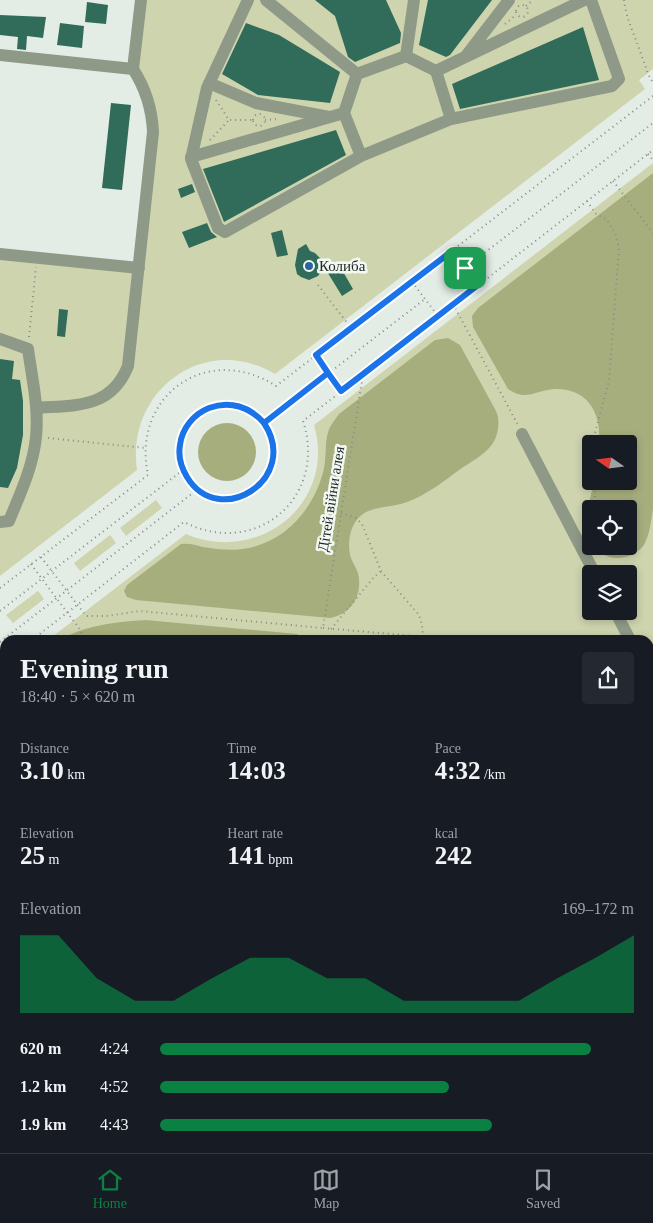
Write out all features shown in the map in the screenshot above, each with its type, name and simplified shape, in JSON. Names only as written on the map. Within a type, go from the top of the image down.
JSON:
[{"type":"street","points":[[36,408],[90,403],[104,397],[121,380],[130,359],[153,132],[146,94],[133,69],[141,0]]},
{"type":"street","points":[[248,0],[209,85],[191,157],[218,228],[225,232],[361,156],[451,119],[612,86],[619,79],[591,0]]},
{"type":"street","points":[[266,0],[357,74]]},
{"type":"street","points":[[406,56],[414,0]]},
{"type":"street","points":[[465,58],[509,0]]},
{"type":"street","points":[[436,72],[584,0]]},
{"type":"street","points":[[0,55],[133,69]]},
{"type":"street","points":[[357,74],[406,56],[436,72],[451,119]]},
{"type":"street","points":[[357,74],[344,113],[361,156]]},
{"type":"street","points":[[209,85],[256,103],[329,117]]},
{"type":"street","points":[[191,157],[344,113]]},
{"type":"street","points":[[0,254],[139,268]]},
{"type":"street","points":[[0,339],[28,349],[36,408],[36,437],[29,471],[9,521],[0,522]]},
{"type":"street","points":[[522,434],[590,565]]},
{"type":"street","points":[[620,620],[627,635]]},
{"type":"path","points":[[526,6],[528,12],[526,16],[520,17],[516,15],[517,6],[526,6],[533,0]]},
{"type":"path","points":[[624,0],[646,74],[653,82]]},
{"type":"path","points":[[209,85],[229,120]]},
{"type":"path","points":[[0,588],[148,474],[145,448],[148,429],[157,408],[171,391],[190,378],[211,371],[234,370],[256,375],[276,386],[653,96]]},
{"type":"path","points":[[258,114],[262,115],[265,120],[263,125],[259,126],[254,124],[253,120],[254,116],[258,114]]},
{"type":"path","points":[[209,141],[229,120],[253,120]]},
{"type":"path","points":[[465,268],[653,123]]},
{"type":"path","points":[[38,635],[184,522],[205,531],[228,534],[256,529],[280,514],[295,497],[305,477],[308,448],[306,432],[302,421],[653,150]]},
{"type":"path","points":[[648,154],[653,160]]},
{"type":"path","points":[[613,181],[653,233]]},
{"type":"path","points":[[587,201],[595,213],[607,220],[615,233],[620,248],[608,381],[595,435]]},
{"type":"path","points":[[452,251],[478,285]]},
{"type":"path","points":[[28,349],[38,258]]},
{"type":"path","points":[[412,282],[438,316]]},
{"type":"path","points":[[318,285],[351,328]]},
{"type":"path","points":[[264,423],[425,299]]},
{"type":"path","points":[[454,304],[522,434]]},
{"type":"path","points":[[316,355],[341,391]]},
{"type":"path","name":"Дітей війни алея","points":[[323,628],[363,374]]},
{"type":"path","points":[[220,405],[237,406],[252,412],[264,423],[272,437],[274,454],[270,470],[261,484],[248,494],[233,499],[216,498],[198,489],[189,481],[183,470],[179,450],[183,434],[192,420],[205,410],[220,405]]},
{"type":"path","points":[[36,437],[145,448]]},
{"type":"path","points":[[0,611],[183,470]]},
{"type":"path","points":[[9,635],[198,489]]},
{"type":"path","points":[[340,513],[356,518],[362,524],[382,571],[418,615],[422,625],[423,635]]},
{"type":"path","points":[[40,557],[86,616],[107,616],[140,611],[410,635]]},
{"type":"path","points":[[31,564],[68,612],[81,631],[81,635]]},
{"type":"path","points":[[331,629],[374,577],[382,571]]},
{"type":"green space","points":[[140,0],[653,0],[653,69],[639,80],[645,89],[275,374],[248,363],[222,360],[197,365],[175,377],[157,394],[144,416],[137,441],[137,470],[0,576],[0,250],[144,264],[157,133],[138,69]]},
{"type":"green space","points":[[653,163],[653,635],[55,635],[186,534],[213,541],[240,541],[265,534],[286,520],[303,502],[314,479],[318,453],[314,425]]},
{"type":"green space","points":[[653,173],[653,509],[648,535],[642,548],[637,551],[637,500],[590,500],[592,490],[638,490],[638,435],[599,435],[595,413],[584,398],[576,393],[555,389],[521,395],[508,389],[473,327],[472,316],[478,308]]},
{"type":"green space","points":[[448,338],[460,345],[498,415],[498,430],[495,439],[490,447],[480,456],[429,491],[407,502],[376,509],[361,515],[351,530],[349,543],[351,558],[358,573],[359,581],[357,596],[350,608],[338,616],[330,618],[136,600],[127,597],[124,591],[127,585],[181,544],[237,550],[257,546],[284,532],[305,510],[320,483],[324,468],[328,432],[339,414],[435,340]]},
{"type":"green space","points":[[221,423],[233,423],[248,431],[256,446],[256,458],[248,473],[233,481],[221,481],[206,473],[198,458],[198,446],[206,431]]},
{"type":"green space","points":[[156,500],[162,508],[126,536],[120,528]]},
{"type":"green space","points":[[110,535],[116,543],[80,571],[74,563]]},
{"type":"green space","points":[[605,555],[632,555],[620,558]]},
{"type":"green space","points":[[38,591],[44,599],[13,623],[6,615]]},
{"type":"green space","points":[[146,620],[298,635],[70,635],[101,625]]},
{"type":"building","points":[[315,0],[386,0],[401,33],[400,43],[355,62],[348,57],[335,16]]},
{"type":"building","points":[[428,0],[492,0],[450,55],[446,57],[419,45]]},
{"type":"building","points":[[87,2],[108,5],[106,24],[85,22]]},
{"type":"building","points":[[0,15],[46,17],[43,38],[27,36],[26,50],[17,49],[18,37],[0,35]]},
{"type":"building","points":[[60,23],[84,26],[82,48],[57,45]]},
{"type":"building","points":[[246,23],[279,35],[340,72],[330,103],[258,95],[222,74]]},
{"type":"building","points":[[583,27],[599,80],[460,109],[452,84]]},
{"type":"building","points":[[111,103],[131,105],[122,190],[102,188]]},
{"type":"building","points":[[336,130],[346,155],[224,222],[203,169]]},
{"type":"building","points":[[192,184],[195,192],[181,198],[178,189]]},
{"type":"building","points":[[207,223],[211,232],[217,237],[189,248],[182,232]]},
{"type":"building","points":[[282,230],[288,255],[277,257],[271,233]]},
{"type":"building","points":[[306,244],[310,251],[321,259],[324,268],[318,276],[309,280],[297,274],[295,265],[298,249]]},
{"type":"building","points":[[338,263],[353,289],[342,296],[326,270]]},
{"type":"building","points":[[59,309],[68,310],[65,337],[57,336]]},
{"type":"building","points":[[0,359],[14,361],[12,379],[20,380],[23,401],[23,435],[17,468],[8,488],[0,487]]},
{"type":"place","name":"Колиба","points":[[309,266]]},
{"type":"route","points":[[465,268],[452,251],[351,328],[316,355],[328,373],[264,423],[245,408],[229,404],[212,406],[198,414],[187,426],[180,442],[180,458],[189,481],[208,496],[224,499],[241,497],[255,489],[266,477],[273,462],[272,437],[264,423],[296,398],[328,373],[341,391],[358,378],[478,285],[465,268]]}]
